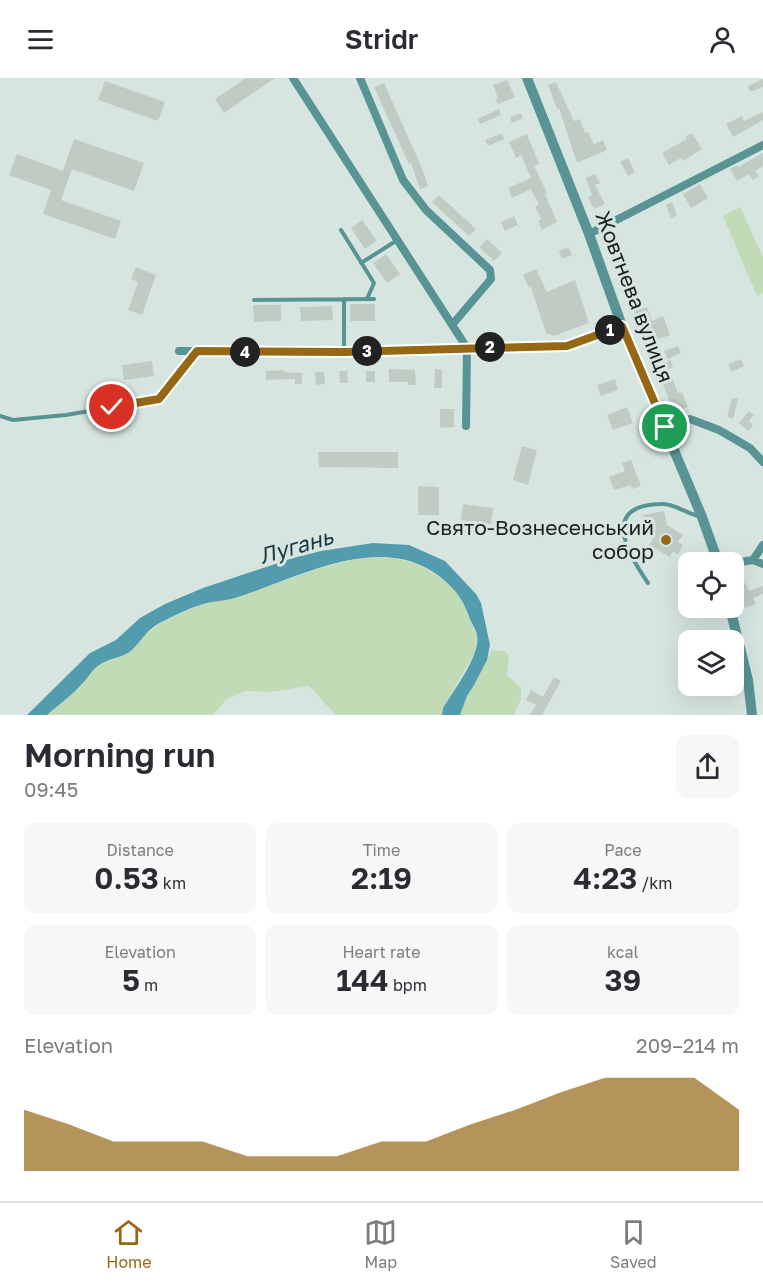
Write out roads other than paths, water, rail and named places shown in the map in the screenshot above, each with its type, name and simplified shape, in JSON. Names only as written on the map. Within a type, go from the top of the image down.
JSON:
[{"type":"street","points":[[293,78],[467,348],[466,426]]},
{"type":"street","points":[[360,78],[403,180],[426,210],[490,270],[491,279],[452,325]]},
{"type":"street","name":"Жовтнева вулиця","points":[[527,78],[589,234],[622,326],[714,552]]},
{"type":"street","points":[[589,234],[763,145]]},
{"type":"street","points":[[179,351],[344,352],[567,346],[622,326]]},
{"type":"street","points":[[665,427],[690,419],[718,430],[750,448],[763,462]]},
{"type":"street","points":[[753,560],[763,545]]},
{"type":"street","points":[[744,561],[753,560],[763,564]]},
{"type":"street","points":[[732,618],[748,680],[752,715]]},
{"type":"lane","points":[[341,230],[374,283],[367,299]]},
{"type":"lane","points":[[361,263],[396,241]]},
{"type":"lane","points":[[344,299],[344,352]]},
{"type":"lane","points":[[254,300],[374,299]]},
{"type":"lane","points":[[0,416],[13,420],[66,415],[159,399],[197,351]]},
{"type":"lane","points":[[648,583],[632,561],[622,533],[623,523],[629,515],[635,510],[665,504],[690,515],[702,517]]},
{"type":"water","points":[[373,543],[409,545],[445,561],[476,594],[481,603],[490,645],[487,660],[467,696],[460,715],[442,715],[443,708],[471,662],[477,643],[476,633],[464,604],[455,591],[431,571],[405,560],[377,557],[348,560],[319,568],[235,598],[203,604],[180,613],[154,627],[128,653],[99,665],[77,689],[47,715],[27,715],[90,653],[116,640],[140,618],[165,604],[203,588],[293,558]]},
{"type":"place","name":"Свято-Вознесенський собор","points":[[666,540]]},
{"type":"water label","name":"Лугань","points":[[296,546]]}]
